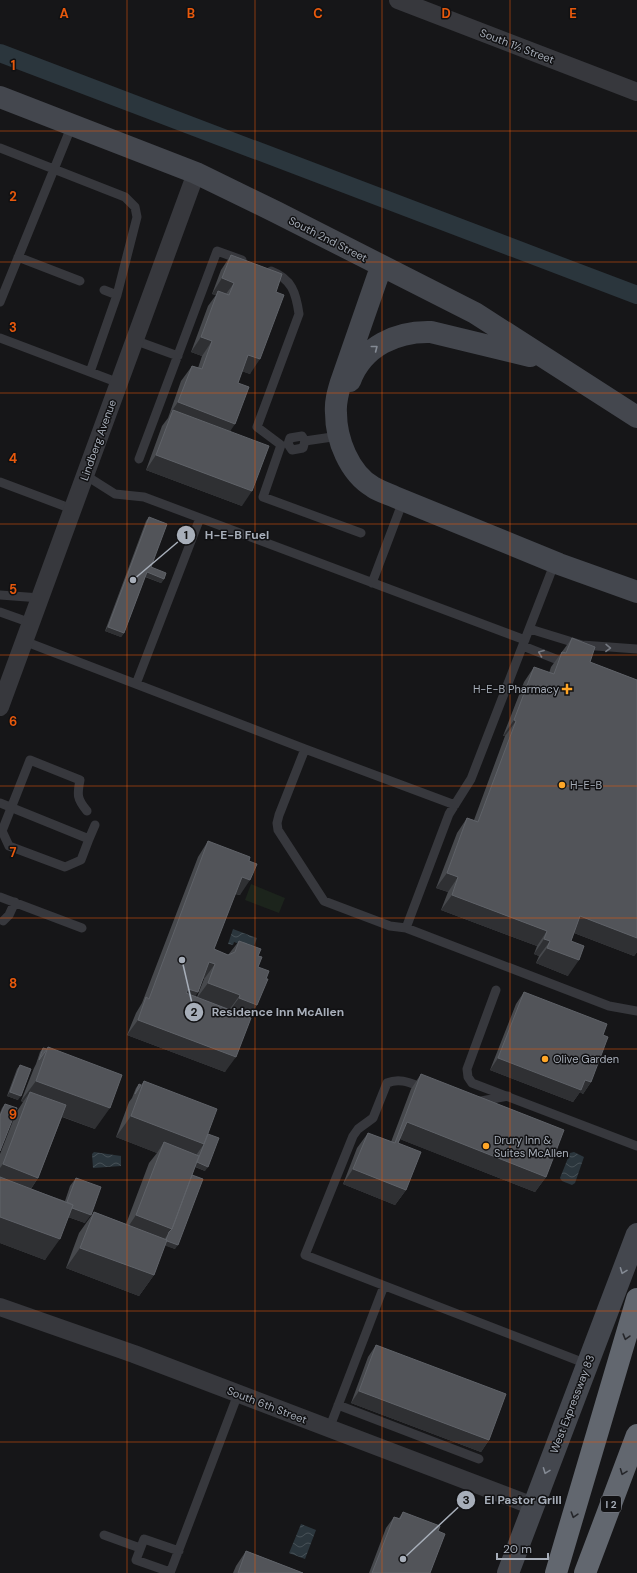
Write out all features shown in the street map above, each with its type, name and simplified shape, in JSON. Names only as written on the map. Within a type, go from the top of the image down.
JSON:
[{"type":"highway","points":[[556,1573],[637,1299]]},
{"type":"highway","name":"I 2","points":[[585,1573],[637,1435]]},
{"type":"main road","name":"South 2nd Street","points":[[0,97],[196,173],[288,218],[475,313],[637,417]]},
{"type":"main road","points":[[381,266],[337,397],[336,412],[341,444],[349,461],[359,476],[372,487],[555,562],[637,592]]},
{"type":"main road","points":[[384,492],[359,458],[346,428],[344,416],[346,390],[351,378],[357,367],[377,346],[389,339],[403,334],[431,332],[546,359]]},
{"type":"main road","name":"West Expressway 83","points":[[508,1573],[637,1234]]},
{"type":"street","name":"South 1½ Street","points":[[398,0],[637,92]]},
{"type":"street","name":"Lindberg Avenue","points":[[0,706],[196,173]]},
{"type":"street","name":"South 6th Street","points":[[0,1307],[134,1354],[533,1506]]},
{"type":"lane","points":[[0,302],[72,125]]},
{"type":"lane","points":[[0,148],[125,197],[135,207],[137,217],[117,295],[90,372]]},
{"type":"lane","points":[[139,460],[217,251],[252,264]]},
{"type":"lane","points":[[18,257],[80,281]]},
{"type":"lane","points":[[265,269],[279,274],[287,280],[298,301],[299,314],[257,427],[292,450],[303,448],[305,441],[339,436]]},
{"type":"lane","points":[[104,290],[117,295]]},
{"type":"lane","points":[[0,338],[119,383]]},
{"type":"lane","points":[[134,340],[178,356]]},
{"type":"lane","points":[[285,444],[263,497],[361,533]]},
{"type":"lane","points":[[85,475],[115,494],[144,497],[372,583],[524,643],[558,660]]},
{"type":"lane","points":[[0,482],[72,509]]},
{"type":"lane","points":[[372,583],[404,500]]},
{"type":"lane","points":[[136,684],[200,518]]},
{"type":"lane","points":[[406,928],[449,814],[472,780],[555,562]]},
{"type":"lane","points":[[0,595],[40,598]]},
{"type":"lane","points":[[0,612],[31,623]]},
{"type":"lane","points":[[530,629],[582,645],[637,649]]},
{"type":"lane","points":[[24,640],[305,749],[455,805]]},
{"type":"lane","points":[[305,749],[277,823],[278,830],[324,901],[390,926],[406,928],[609,1006],[637,1012]]},
{"type":"lane","points":[[87,811],[77,794],[80,780],[30,760],[2,831],[9,846],[65,867],[81,860],[95,825]]},
{"type":"lane","points":[[0,804],[89,839]]},
{"type":"lane","points":[[0,897],[82,928]]},
{"type":"lane","points":[[3,921],[9,915],[14,902]]},
{"type":"lane","points":[[496,990],[467,1068],[468,1077],[472,1083],[637,1146]]},
{"type":"lane","points":[[437,1093],[401,1080],[394,1080],[387,1083],[373,1118],[352,1136],[305,1255],[587,1364]]},
{"type":"lane","points":[[466,1104],[508,1096]]},
{"type":"lane","points":[[329,1429],[384,1286]]},
{"type":"lane","points":[[179,1550],[144,1539],[136,1560],[170,1573],[179,1550],[238,1394]]},
{"type":"lane","points":[[338,1405],[479,1460]]},
{"type":"lane","points":[[104,1535],[140,1548]]},
{"type":"shaded area","points":[[251,884],[285,898],[279,913],[245,900]]},
{"type":"water","points":[[233,929],[257,938],[253,949],[234,942],[233,945],[228,944]]},
{"type":"water","points":[[94,1152],[121,1156],[121,1166],[93,1168],[92,1154]]},
{"type":"water","points":[[574,1152],[584,1157],[575,1183],[572,1185],[562,1181],[560,1178],[570,1153]]},
{"type":"water","points":[[301,1524],[316,1530],[305,1559],[289,1553]]},
{"type":"building","points":[[231,255],[282,274],[276,292],[284,295],[260,359],[248,355],[238,383],[249,387],[235,424],[178,402],[192,366],[202,369],[212,341],[201,337],[218,291],[229,295],[234,283],[222,278]]},
{"type":"building","points":[[173,410],[269,446],[252,491],[156,455]]},
{"type":"building","points":[[149,517],[167,524],[151,567],[166,573],[164,579],[147,572],[124,633],[108,627]]},
{"type":"building","name":"H-E-B","points":[[572,638],[595,647],[590,662],[637,680],[637,938],[580,916],[571,941],[584,946],[579,960],[547,948],[550,941],[544,939],[547,931],[452,895],[458,877],[447,873],[467,818],[478,822],[516,721],[514,720],[534,667],[554,674],[562,652],[566,653]]},
{"type":"building","points":[[208,841],[250,857],[249,861],[257,864],[250,880],[242,877],[214,949],[228,955],[235,952],[239,941],[261,949],[258,956],[262,957],[258,967],[269,971],[266,979],[268,979],[257,1005],[239,998],[240,995],[208,983],[215,964],[209,962],[198,992],[188,989],[186,993],[251,1018],[236,1057],[138,1020],[146,997],[149,999]]},
{"type":"building","name":"Olive Garden","points":[[524,992],[607,1024],[603,1035],[608,1037],[591,1082],[585,1080],[581,1090],[498,1058]]},
{"type":"building","points":[[48,1047],[122,1075],[110,1108],[36,1081]]},
{"type":"building","points":[[43,1048],[47,1049],[39,1060]]},
{"type":"building","points":[[20,1065],[31,1069],[21,1096],[10,1092]]},
{"type":"building","name":"Drury Inn & Suites McAllen","points":[[421,1074],[564,1130],[546,1177],[407,1122],[398,1143],[421,1152],[406,1190],[353,1169],[368,1133],[395,1143]]},
{"type":"building","points":[[144,1081],[217,1109],[204,1144],[131,1116]]},
{"type":"building","points":[[139,1084],[141,1085],[135,1094]]},
{"type":"building","points":[[30,1092],[66,1105],[38,1178],[3,1164]]},
{"type":"building","points":[[5,1104],[17,1108],[0,1151],[0,1116]]},
{"type":"building","points":[[208,1134],[219,1138],[208,1167],[197,1162]]},
{"type":"building","points":[[164,1142],[199,1156],[172,1229],[136,1215]]},
{"type":"building","points":[[192,1175],[203,1179],[178,1245],[166,1240],[172,1229]]},
{"type":"building","points":[[0,1177],[73,1205],[60,1239],[0,1217]]},
{"type":"building","points":[[76,1178],[101,1187],[91,1215],[72,1208],[73,1205],[67,1202]]},
{"type":"building","points":[[94,1212],[167,1240],[154,1275],[80,1248]]},
{"type":"building","points":[[376,1345],[506,1394],[489,1440],[359,1391]]},
{"type":"building","points":[[403,1512],[440,1526],[438,1531],[445,1534],[430,1573],[372,1573],[394,1517],[400,1519]]},
{"type":"building","points":[[246,1551],[303,1573],[238,1573]]},
{"type":"waterway","points":[[0,53],[637,295]]},
{"type":"place","name":"H-E-B Fuel","points":[[133,580]]},
{"type":"place","name":"H-E-B Pharmacy","points":[[567,689]]},
{"type":"place","name":"H-E-B","points":[[562,785]]},
{"type":"place","name":"Residence Inn McAllen","points":[[182,960]]},
{"type":"place","name":"Olive Garden","points":[[545,1059]]},
{"type":"place","name":"Drury Inn & Suites McAllen","points":[[486,1146]]},
{"type":"place","name":"El Pastor Grill","points":[[403,1559]]}]
